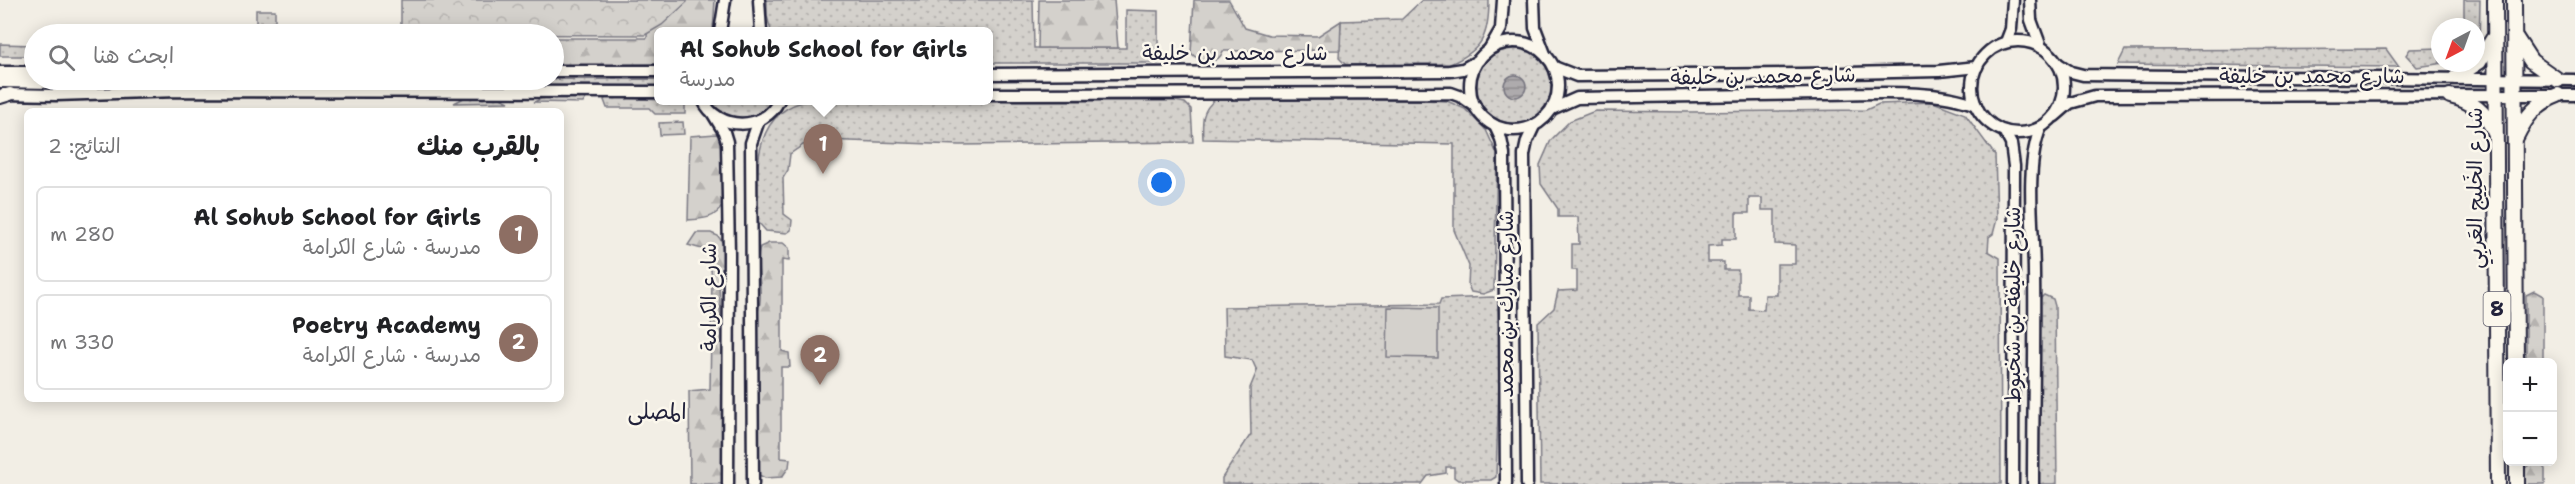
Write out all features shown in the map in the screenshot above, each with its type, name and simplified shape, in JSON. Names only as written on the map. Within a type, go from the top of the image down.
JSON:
[{"type":"highway","name":"شارع الخَلِيج العَربِي","points":[[2495,0],[2498,484]]},
{"type":"highway","name":"شارع الخَلِيج العَربِي","points":[[2514,0],[2516,358]]},
{"type":"highway","points":[[2456,77],[2479,62],[2490,47],[2495,31]]},
{"type":"highway","points":[[2515,36],[2531,61],[2558,80]]},
{"type":"highway","points":[[2514,139],[2532,111],[2558,95]]},
{"type":"highway","points":[[2450,96],[2481,110],[2496,135]]},
{"type":"highway","points":[[2517,466],[2517,484]]},
{"type":"main road","points":[[721,27],[725,0]]},
{"type":"main road","points":[[759,0],[761,27]]},
{"type":"main road","points":[[1503,0],[1501,29],[1488,51],[1479,60],[1470,82],[1475,106],[1480,114],[1496,126],[1515,130],[1534,126],[1552,109],[1557,96],[1558,81],[1535,28],[1534,0]]},
{"type":"main road","points":[[2006,42],[2011,29],[2013,0]]},
{"type":"main road","points":[[2030,0],[2031,20],[2041,47],[2057,63],[2063,76],[2064,90],[2061,103],[2055,116],[2041,127],[2017,133],[2004,131],[1992,125],[1982,116],[1972,92],[1977,67],[1984,56],[2006,42],[2018,41],[2041,47]]},
{"type":"main road","points":[[1488,51],[1511,42],[1524,44],[1535,48],[1551,63]]},
{"type":"main road","name":"شارع محمد بن خليفة","points":[[993,74],[1450,71],[1463,69],[1479,60]]},
{"type":"main road","name":"شارع محمد بن خليفة","points":[[1551,63],[1577,75],[1939,71],[1977,67]]},
{"type":"main road","name":"شارع محمد بن خليفة","points":[[2057,63],[2071,72],[2083,75],[2575,80]]},
{"type":"main road","points":[[564,71],[654,70]]},
{"type":"main road","points":[[0,72],[24,72]]},
{"type":"main road","points":[[0,81],[24,81]]},
{"type":"main road","points":[[3,95],[201,91],[654,92]]},
{"type":"main road","name":"شارع محمد بن خليفة","points":[[993,94],[1451,93],[1475,106]]},
{"type":"main road","name":"شارع محمد بن خليفة","points":[[1552,109],[1577,98],[1855,94],[1941,95],[1959,98],[1976,105]]},
{"type":"main road","name":"شارع محمد بن خليفة","points":[[2055,116],[2070,103],[2095,96],[2575,95]]},
{"type":"main road","name":"شارع الكرامة","points":[[705,105],[724,132],[727,142],[728,484]]},
{"type":"main road","points":[[713,114],[723,121],[747,124],[759,120],[777,105]]},
{"type":"main road","name":"شارع الكرامة","points":[[753,484],[751,143],[759,120]]},
{"type":"main road","name":"شارع مبارك بن محمد","points":[[1496,126],[1502,139],[1504,154],[1506,484]]},
{"type":"main road","name":"شارع مبارك بن محمد","points":[[1527,484],[1524,155],[1534,126]]},
{"type":"main road","name":"شارع خليفة بن شخبوط","points":[[2033,484],[2032,165],[2034,146],[2041,127]]},
{"type":"main road","name":"شارع خليفة بن شخبوط","points":[[2004,131],[2013,151],[2014,166],[2013,484]]},
{"type":"green space","points":[[401,0],[687,0],[662,25],[654,27],[654,30],[645,35],[564,35],[564,24],[401,24]]},
{"type":"green space","points":[[648,0],[715,0],[713,27],[654,27],[654,64],[564,66],[564,38],[647,38]]},
{"type":"green space","points":[[767,0],[1033,0],[1034,48],[1126,48],[1126,10],[1158,11],[1158,63],[993,63],[993,27],[770,27]]},
{"type":"green space","points":[[1039,0],[1114,0],[1118,48],[1038,48]]},
{"type":"green space","points":[[1194,0],[1229,0],[1245,28],[1269,35],[1318,36],[1341,21],[1340,50],[1223,51],[1217,59],[1204,61],[1191,53]]},
{"type":"green space","points":[[1422,0],[1489,0],[1488,23],[1477,47],[1450,64],[1346,65],[1339,58],[1341,21],[1402,19]]},
{"type":"green space","points":[[2464,0],[2480,0],[2480,18],[2464,18]]},
{"type":"green space","points":[[256,10],[275,10],[275,24],[256,24]]},
{"type":"green space","points":[[0,44],[24,45],[24,56],[0,56]]},
{"type":"green space","points":[[2431,48],[2431,65],[2417,67],[2406,55],[2410,49]]},
{"type":"green space","points":[[1514,49],[1528,52],[1540,60],[1548,72],[1551,86],[1548,100],[1540,112],[1528,120],[1514,123],[1500,120],[1488,112],[1480,100],[1477,86],[1480,72],[1488,60],[1500,52]]},
{"type":"green space","points":[[2386,49],[2399,67],[2118,64],[2125,50]]},
{"type":"green space","points":[[564,79],[654,79],[654,86],[564,86]]},
{"type":"green space","points":[[468,96],[498,97],[509,102],[454,103]]},
{"type":"green space","points":[[545,97],[587,97],[583,103],[534,102]]},
{"type":"green space","points":[[606,97],[654,100],[654,105],[685,105],[685,114],[655,114],[649,108],[607,108],[604,100]]},
{"type":"green space","points":[[1216,99],[1423,100],[1447,101],[1465,109],[1486,130],[1497,154],[1494,290],[1483,294],[1471,292],[1468,285],[1469,266],[1454,230],[1454,144],[1203,139],[1205,112]]},
{"type":"green space","points":[[993,100],[1175,101],[1185,103],[1191,109],[1193,142],[959,145],[823,140],[803,145],[790,154],[788,170],[783,178],[784,214],[792,220],[791,230],[787,233],[766,231],[758,222],[757,185],[761,147],[776,117],[791,106],[993,105]]},
{"type":"green space","points":[[1933,102],[1965,114],[1995,155],[1997,219],[1993,234],[1989,237],[1988,251],[2000,258],[2001,484],[1540,484],[1538,323],[1554,308],[1558,291],[1577,290],[1577,270],[1572,270],[1572,244],[1579,244],[1578,217],[1558,217],[1558,209],[1541,184],[1540,165],[1551,140],[1570,121],[1595,111],[1866,110],[1879,104]],"holes":[[[1749,198],[1762,198],[1762,210],[1775,210],[1775,244],[1795,245],[1795,264],[1777,264],[1777,295],[1765,295],[1764,310],[1749,309],[1749,295],[1738,295],[1738,270],[1724,270],[1724,262],[1708,262],[1708,246],[1722,245],[1722,239],[1736,239],[1736,213],[1749,213]]]},
{"type":"green space","points":[[713,105],[769,105],[758,114],[741,118],[732,117]]},
{"type":"green space","points":[[683,122],[684,134],[660,135],[659,123]]},
{"type":"green space","points":[[716,134],[721,138],[722,206],[712,216],[688,220],[690,136]]},
{"type":"green space","points":[[696,233],[711,233],[718,236],[723,243],[725,272],[719,285],[721,322],[727,334],[725,484],[690,484],[689,391],[710,389],[712,279],[709,251],[688,245]]},
{"type":"green space","points":[[769,243],[783,243],[789,248],[789,261],[782,260],[782,351],[789,353],[790,367],[781,367],[781,458],[790,459],[789,467],[782,477],[765,478],[755,473],[755,319],[760,301],[758,265],[760,247]]},
{"type":"green space","points":[[2534,291],[2543,296],[2543,358],[2526,358],[2526,295]]},
{"type":"green space","points":[[2044,295],[2053,299],[2055,306],[2057,484],[2037,484],[2037,302]]},
{"type":"green space","points":[[1493,297],[1498,299],[1500,347],[1496,477],[1491,480],[1458,480],[1454,477],[1454,467],[1446,467],[1446,473],[1428,476],[1422,484],[1222,484],[1222,478],[1251,434],[1250,388],[1257,371],[1252,360],[1225,356],[1224,307],[1439,304],[1441,299]]},
{"type":"green space","points":[[1388,307],[1438,308],[1438,358],[1387,357]]},
{"type":"green space","points":[[2528,466],[2542,466],[2545,469],[2545,484],[2525,484],[2524,469]]},
{"type":"shaded area","points":[[1515,75],[1523,78],[1526,86],[1523,94],[1515,97],[1507,94],[1504,86],[1507,78]]},
{"type":"place","name":"Al Sohub School for Girls","points":[[823,174]]},
{"type":"place","name":"Poetry Academy","points":[[820,385]]},
{"type":"district","name":"المصلى","points":[[657,411]]}]
